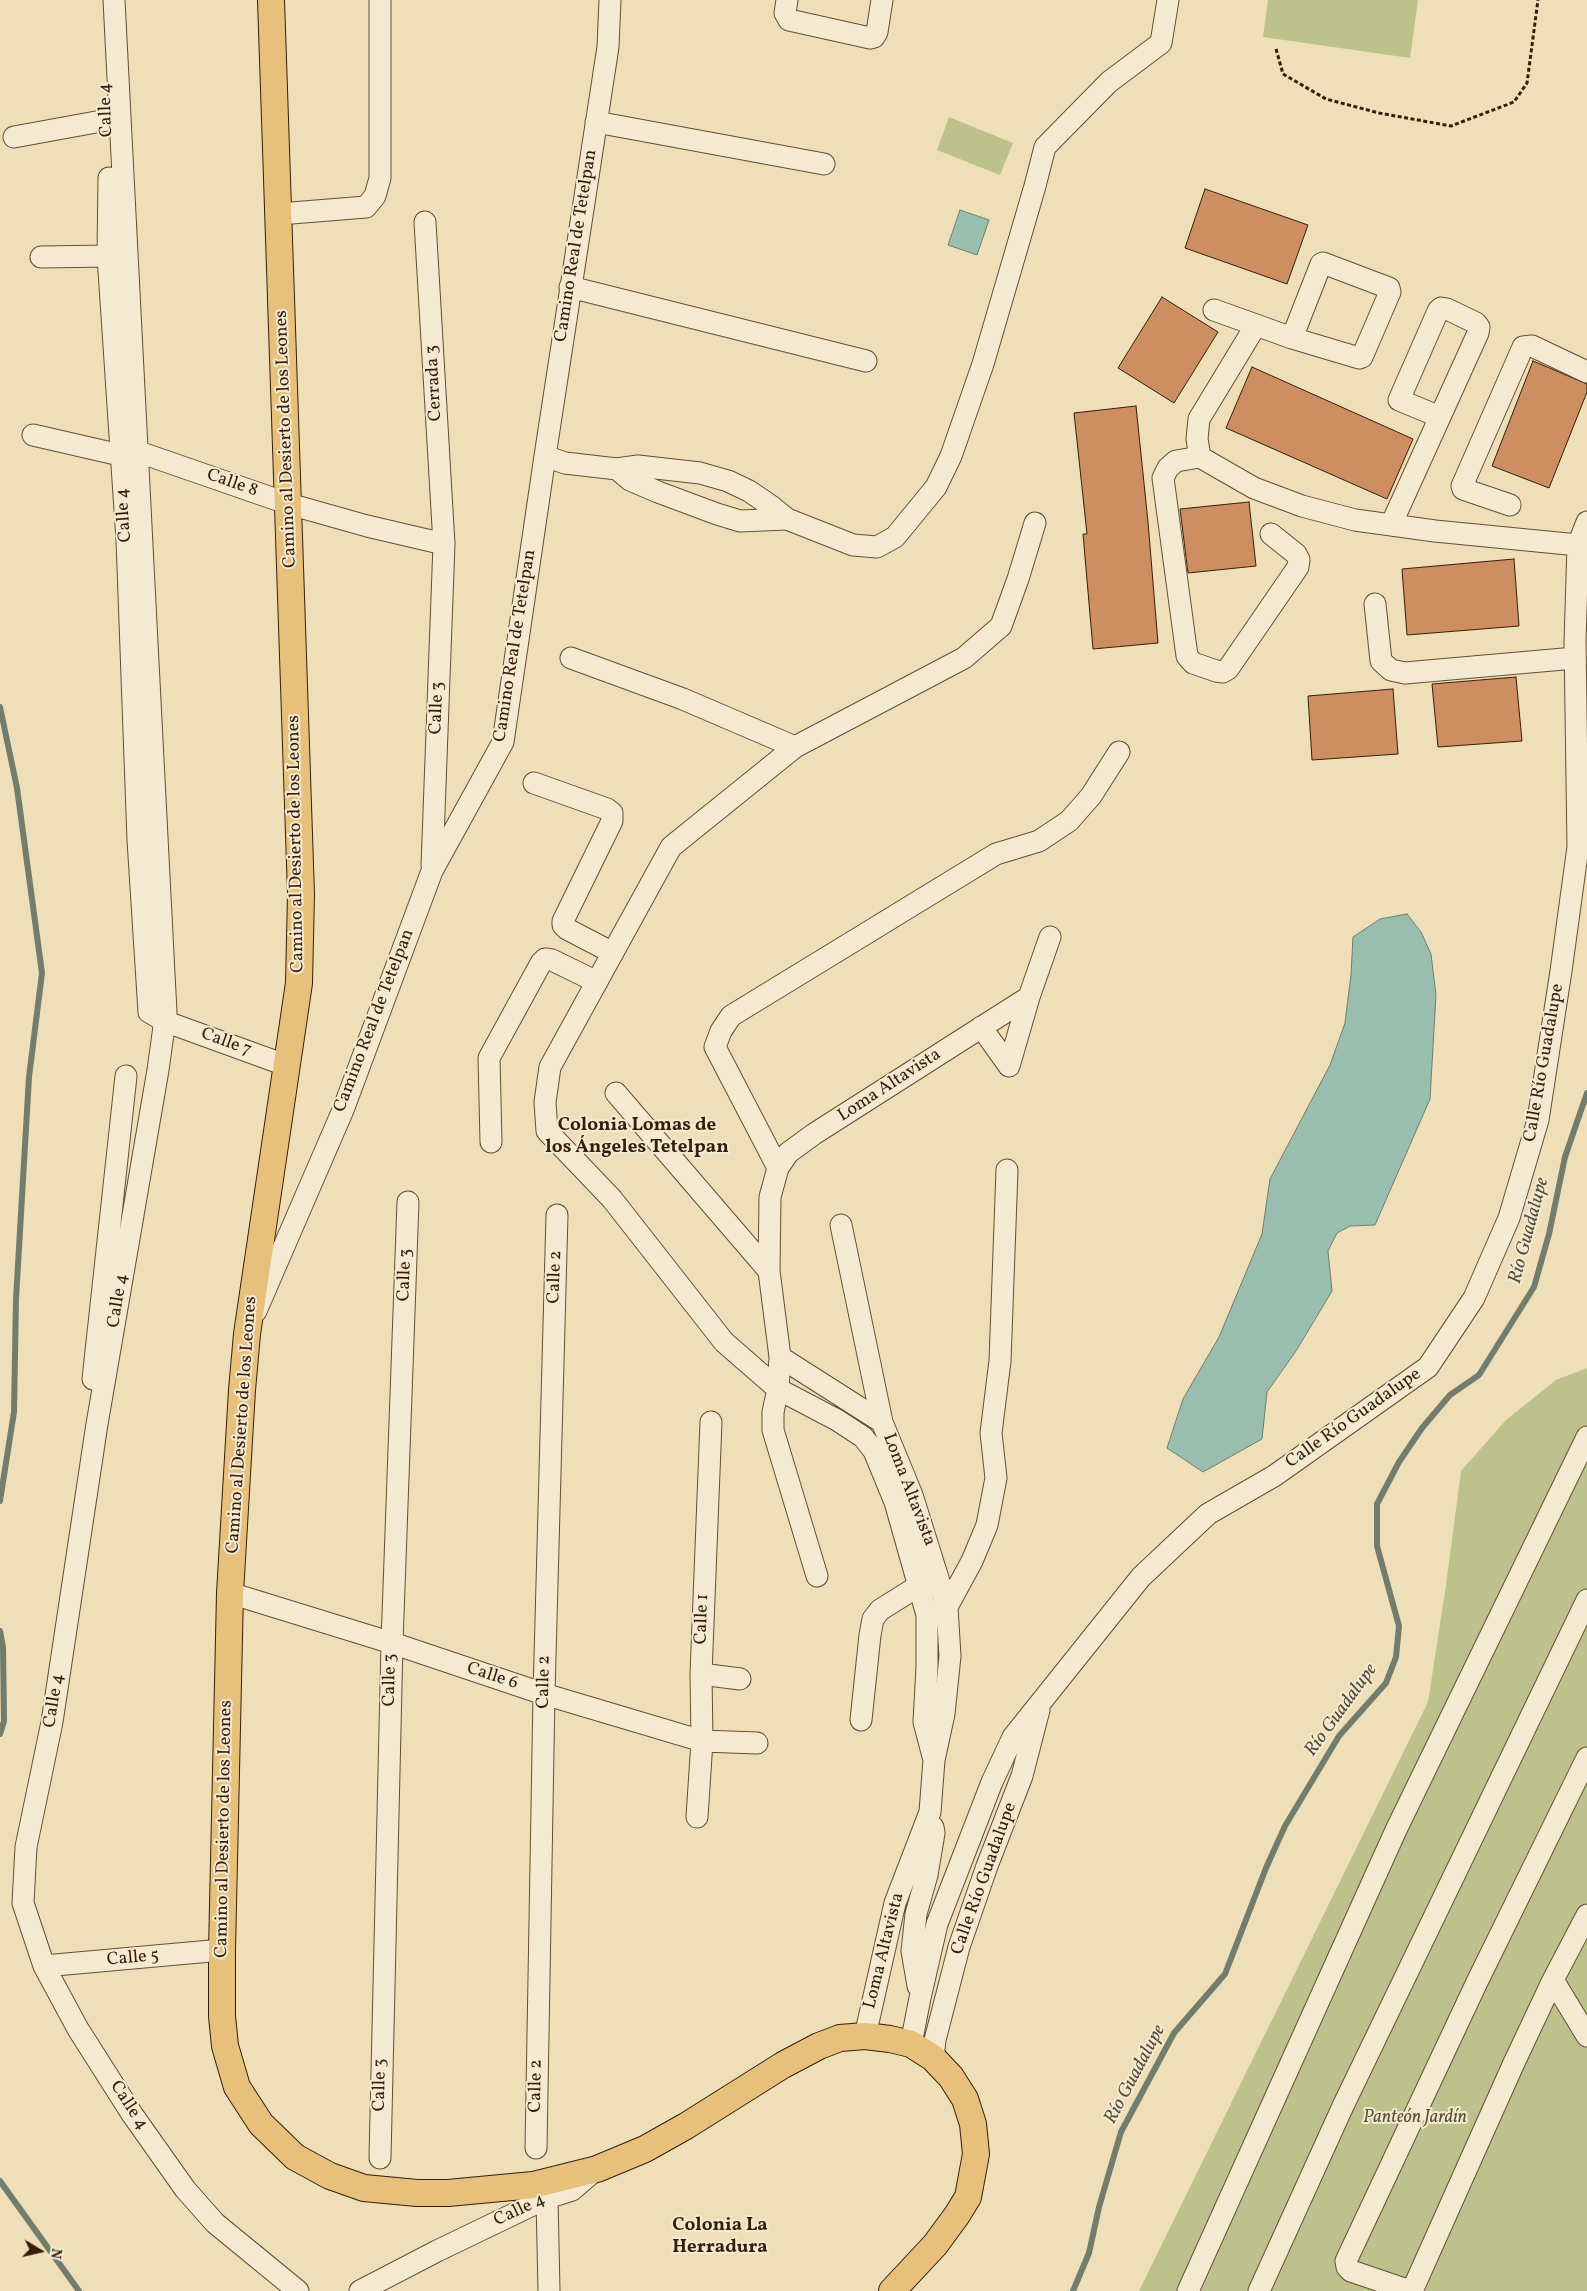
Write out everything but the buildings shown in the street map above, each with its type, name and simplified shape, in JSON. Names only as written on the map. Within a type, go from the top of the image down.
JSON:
[{"type":"main road","name":"Camino al Desierto de los Leones","points":[[271,0],[301,894],[299,983],[288,1066],[246,1334],[230,1593],[222,2016],[225,2046],[237,2087],[261,2124],[296,2157],[330,2176],[364,2188],[417,2193],[448,2193],[533,2185],[597,2168],[653,2144],[783,2065],[819,2046],[840,2038],[865,2036],[890,2039],[911,2044],[933,2058]]},
{"type":"main road","points":[[892,2291],[936,2245],[968,2197],[973,2176],[976,2154],[973,2124],[965,2099],[951,2077],[933,2058]]},
{"type":"street","name":"Calle 4","points":[[103,0],[107,120],[108,256],[128,453],[166,1012],[158,1070],[97,1424],[52,1722],[26,1847],[23,1903],[44,1966],[83,2036],[132,2114],[185,2189],[215,2223],[298,2291]]},
{"type":"street","name":"Calle 4","points":[[114,0],[128,453]]},
{"type":"street","points":[[279,214],[366,207],[375,196],[380,178],[380,0]]},
{"type":"street","name":"Camino Real de Tetelpan","points":[[246,1334],[342,1110],[432,871],[504,742],[570,288],[608,47],[610,0]]},
{"type":"street","points":[[787,0],[785,13],[789,20],[870,38],[874,37],[877,32],[882,0]]},
{"type":"street","points":[[545,456],[565,462],[617,469],[672,468],[708,475],[728,481],[749,491],[772,506],[787,519],[853,545],[877,547],[895,537],[936,487],[951,456],[983,364],[1045,147],[1109,82],[1161,43],[1168,0]]},
{"type":"street","points":[[14,137],[107,120]]},
{"type":"street","points":[[596,122],[824,164]]},
{"type":"street","name":"Cerrada 3","points":[[425,222],[444,544]]},
{"type":"street","points":[[41,257],[108,256]]},
{"type":"street","points":[[1214,310],[1292,338],[1354,358],[1362,357],[1390,292],[1389,288],[1323,263],[1321,264],[1292,338]]},
{"type":"street","points":[[570,288],[866,361]]},
{"type":"street","points":[[1391,525],[1440,417],[1478,332],[1479,327],[1476,323],[1441,308],[1398,400],[1440,417]]},
{"type":"street","points":[[1200,457],[1196,439],[1199,419],[1256,325]]},
{"type":"street","points":[[1510,505],[1463,489],[1462,486],[1524,347],[1532,346],[1587,372]]},
{"type":"street","name":"Calle 8","points":[[33,434],[128,453],[289,504],[367,526],[444,544]]},
{"type":"street","points":[[1271,534],[1296,554],[1299,560],[1298,567],[1228,668],[1222,672],[1216,672],[1193,663],[1187,656],[1163,478],[1168,468],[1176,461],[1200,457],[1254,488],[1302,506],[1355,520],[1578,546]]},
{"type":"street","points":[[617,469],[630,480],[698,508],[740,521],[787,519]]},
{"type":"street","points":[[698,508],[708,475]]},
{"type":"street","name":"Calle Río Guadalupe","points":[[911,2044],[938,1924],[992,1782],[1013,1737],[1141,1577],[1208,1514],[1274,1476],[1428,1367],[1474,1298],[1509,1218],[1538,1120],[1561,971],[1578,847],[1575,658],[1578,546],[1587,522]]},
{"type":"street","points":[[934,1760],[924,1722],[927,1615],[895,1502],[874,1451],[863,1437],[837,1420],[778,1389],[724,1342],[612,1199],[547,1131],[545,1102],[550,1066],[671,847],[795,747],[964,658],[1001,626],[1018,579],[1034,523]]},
{"type":"street","name":"Calle 3","points":[[432,871],[444,544]]},
{"type":"street","points":[[1375,604],[1382,661],[1391,670],[1404,673],[1575,658]]},
{"type":"street","points":[[571,658],[683,699],[795,747]]},
{"type":"street","points":[[778,1168],[715,1046],[721,1030],[731,1016],[996,854],[1039,841],[1069,821],[1091,796],[1119,752]]},
{"type":"street","points":[[534,783],[607,809],[612,813],[612,821],[563,921],[563,926],[613,953]]},
{"type":"street","points":[[981,1027],[1009,1066],[1029,997],[1050,937]]},
{"type":"street","points":[[491,1142],[490,1058],[541,963],[545,959],[552,960],[597,982]]},
{"type":"street","name":"Loma Altavista","points":[[920,1998],[912,1951],[916,1914],[927,1875],[934,1833],[930,1812],[934,1760],[944,1714],[950,1656],[947,1607],[912,1495],[882,1422],[780,1357],[769,1271],[770,1197],[778,1168],[788,1153],[814,1134],[1029,997]]},
{"type":"street","name":"Calle 7","points":[[164,1021],[288,1066]]},
{"type":"street","points":[[97,1424],[90,1408],[90,1400],[126,1076]]},
{"type":"street","points":[[616,1094],[769,1271]]},
{"type":"street","points":[[927,1615],[947,1607],[972,1561],[987,1525],[996,1478],[991,1433],[1000,1361],[1007,1170]]},
{"type":"street","name":"Calle 3","points":[[380,2158],[392,1643],[408,1202]]},
{"type":"street","name":"Calle 2","points":[[536,2148],[544,1694],[557,1215]]},
{"type":"street","points":[[842,1225],[882,1422]]},
{"type":"street","points":[[742,1357],[780,1357],[778,1389],[773,1412],[773,1430],[817,1576]]},
{"type":"street","name":"Calle 1","points":[[697,1817],[702,1741],[701,1674],[712,1422]]},
{"type":"street","points":[[1188,2291],[1396,1830],[1587,1437]]},
{"type":"street","points":[[861,1720],[870,1635],[874,1618],[880,1610],[920,1585]]},
{"type":"street","name":"Calle 6","points":[[230,1593],[392,1643],[544,1694],[702,1741],[758,1743]]},
{"type":"street","points":[[1259,2291],[1343,2106],[1587,1600]]},
{"type":"street","points":[[701,1674],[740,1679]]},
{"type":"street","name":"Calle Río Guadalupe","points":[[933,2058],[939,2023],[959,1947],[987,1866],[1022,1776],[1042,1701]]},
{"type":"street","points":[[1587,1758],[1476,1982],[1346,2261],[1351,2271],[1411,2291],[1553,1980],[1587,1915]]},
{"type":"street","name":"Loma Altavista","points":[[865,2036],[895,1903],[930,1812]]},
{"type":"street","name":"Calle 5","points":[[44,1966],[222,1950]]},
{"type":"street","points":[[1553,1980],[1587,2036]]},
{"type":"street","name":"Calle 4","points":[[360,2291],[437,2251],[547,2198],[572,2190],[597,2168]]},
{"type":"street","points":[[547,2198],[549,2291]]},
{"type":"path","points":[[1276,49],[1283,74],[1326,99],[1379,113],[1451,126],[1514,102],[1527,83],[1538,0]]},
{"type":"green space","points":[[1268,0],[1418,0],[1410,58],[1263,37]]},
{"type":"green space","points":[[949,117],[1013,143],[1000,175],[937,150]]},
{"type":"green space","name":"Panteón Jardín","points":[[1587,1368],[1587,2291],[1139,2291],[1428,1702],[1461,1471],[1506,1420],[1556,1380]]},
{"type":"shaded area","points":[[960,210],[989,220],[977,255],[948,245]]},
{"type":"shaded area","points":[[1407,914],[1421,932],[1431,954],[1436,995],[1430,1099],[1375,1225],[1350,1226],[1337,1233],[1328,1251],[1332,1291],[1296,1351],[1267,1392],[1262,1439],[1203,1472],[1167,1448],[1183,1399],[1219,1337],[1262,1234],[1270,1179],[1330,1065],[1345,1023],[1351,975],[1353,937],[1380,919]]},
{"type":"waterway","points":[[0,707],[17,788],[42,973],[29,1077],[16,1299],[14,1412],[0,1501]]},
{"type":"waterway","name":"Río Guadalupe","points":[[1073,2291],[1089,2253],[1099,2207],[1121,2132],[1174,2033],[1225,1974],[1266,1868],[1285,1826],[1339,1736],[1386,1683],[1396,1657],[1399,1626],[1377,1546],[1377,1504],[1399,1462],[1422,1428],[1450,1395],[1479,1375],[1534,1287],[1549,1234],[1565,1157],[1587,1093]]},
{"type":"waterway","points":[[0,1631],[3,1647],[4,1721],[0,1734]]},
{"type":"waterway","points":[[0,2181],[79,2291]]},
{"type":"district","name":"Colonia Lomas de los Ángeles Tetelpan","points":[[637,1138]]},
{"type":"district","name":"Colonia La Herradura","points":[[720,2238]]}]
